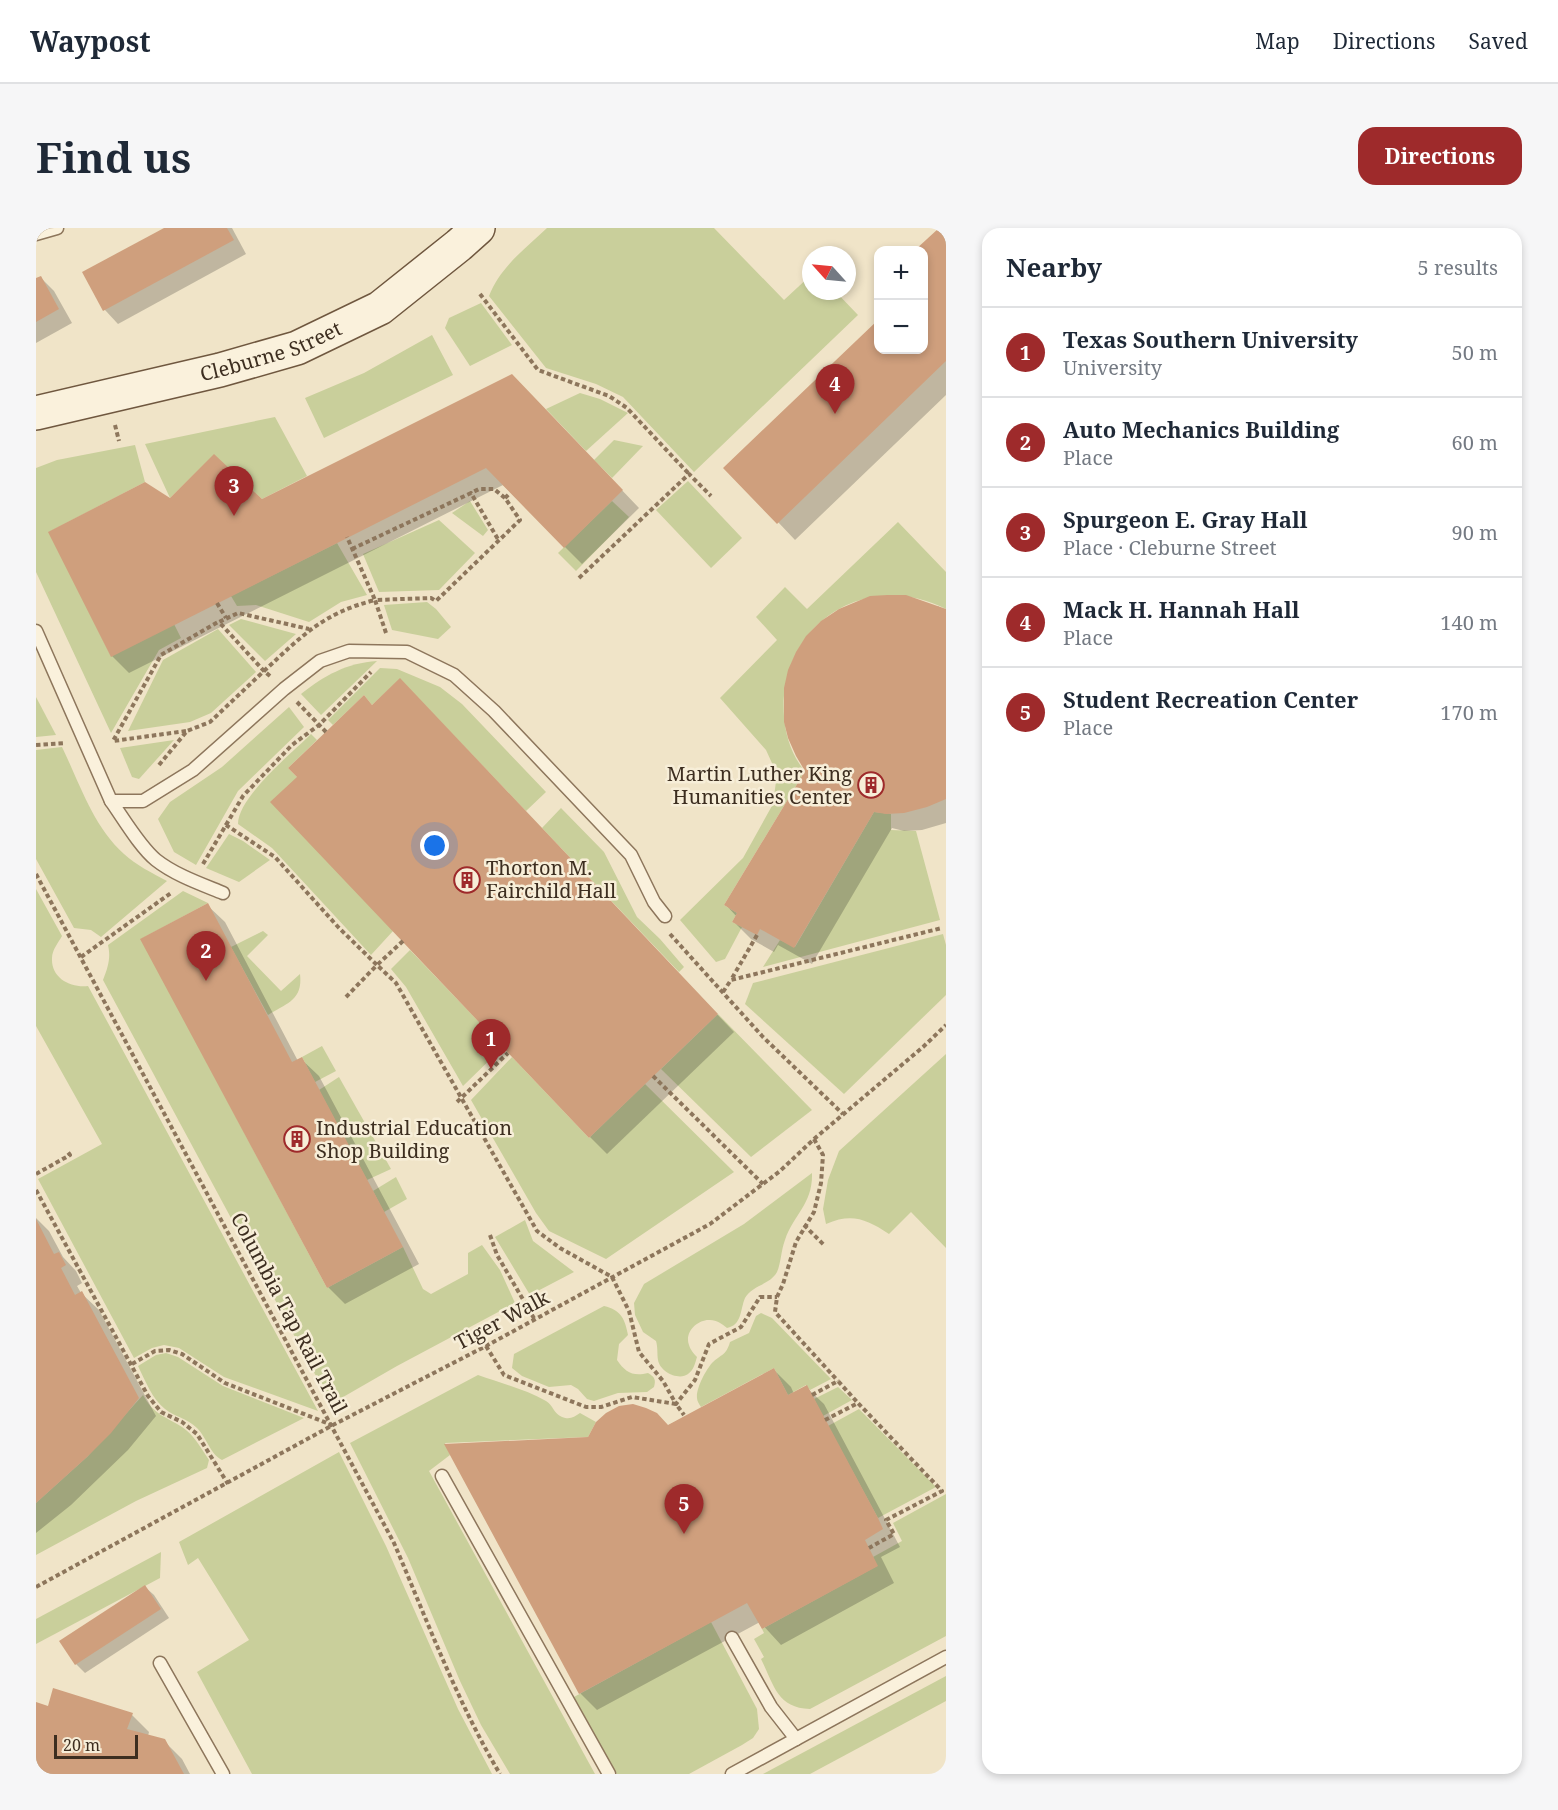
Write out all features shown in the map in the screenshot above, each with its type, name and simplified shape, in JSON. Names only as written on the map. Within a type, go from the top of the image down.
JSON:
[{"type":"main road","name":"Cleburne Street","points":[[36,414],[220,370],[297,348],[380,308],[478,228]]},
{"type":"lane","points":[[36,234],[57,228]]},
{"type":"lane","points":[[36,631],[111,801],[131,830],[156,860],[190,879],[223,893]]},
{"type":"lane","points":[[111,801],[143,801],[193,770],[284,689],[320,661],[349,651],[407,652],[454,675],[494,711],[631,855],[654,902],[665,916]]},
{"type":"lane","points":[[442,1476],[609,1774]]},
{"type":"lane","points":[[732,1638],[771,1707],[796,1739]]},
{"type":"lane","points":[[732,1774],[946,1657]]},
{"type":"lane","points":[[160,1663],[223,1774]]},
{"type":"path","points":[[480,294],[538,370],[609,396],[627,408],[711,496]]},
{"type":"path","points":[[579,578],[689,474]]},
{"type":"path","points":[[309,629],[238,613],[161,655],[113,741],[187,731],[210,722],[309,629],[342,610],[375,600],[431,598],[436,601],[520,520],[505,498],[494,489],[479,489],[352,549]]},
{"type":"path","points":[[471,493],[499,541]]},
{"type":"path","points":[[505,498],[510,493]]},
{"type":"path","points":[[226,825],[243,796],[292,745],[319,725],[378,665],[386,630],[347,537]]},
{"type":"path","points":[[217,603],[226,618]]},
{"type":"path","points":[[219,622],[326,732]]},
{"type":"path","points":[[131,801],[187,731]]},
{"type":"path","points":[[36,745],[62,744],[83,738]]},
{"type":"path","name":"Columbia Tap Rail Trail","points":[[36,874],[333,1425],[394,1543],[486,1752],[500,1774]]},
{"type":"path","points":[[665,916],[668,932],[763,1037],[843,1114]]},
{"type":"path","points":[[731,980],[942,928]]},
{"type":"path","points":[[723,993],[757,935]]},
{"type":"path","points":[[345,999],[402,941]]},
{"type":"path","points":[[377,965],[396,983],[537,1231],[560,1248],[612,1277],[629,1311],[639,1352],[663,1381],[684,1415]]},
{"type":"path","name":"Tiger Walk","points":[[36,1587],[710,1224],[780,1171],[946,1025]]},
{"type":"path","points":[[457,1102],[508,1053]]},
{"type":"path","points":[[653,1076],[763,1184]]},
{"type":"path","points":[[814,1139],[823,1155],[821,1183],[814,1212],[796,1242],[777,1297],[775,1312],[942,1491],[886,1520],[894,1534],[869,1548]]},
{"type":"path","points":[[36,1174],[70,1155],[68,1151]]},
{"type":"path","points":[[36,1190],[148,1396],[161,1412],[182,1422],[197,1434],[228,1484]]},
{"type":"path","points":[[804,1226],[825,1246]]},
{"type":"path","points":[[490,1235],[498,1255],[535,1320]]},
{"type":"path","points":[[676,1404],[695,1380],[710,1344],[741,1327],[760,1297],[777,1297]]},
{"type":"path","points":[[486,1346],[504,1375],[586,1407],[601,1407],[632,1397],[676,1404]]},
{"type":"path","points":[[132,1365],[155,1351],[169,1350],[182,1354],[225,1383],[333,1425]]},
{"type":"path","points":[[812,1395],[838,1381]]},
{"type":"path","points":[[825,1420],[858,1403]]},
{"type":"green space","points":[[547,228],[714,228],[784,300],[802,283],[802,300],[844,300],[858,315],[694,472],[623,397],[596,384],[546,368],[489,296],[506,267]]},
{"type":"green space","points":[[481,303],[512,345],[470,366],[445,328],[449,318]]},
{"type":"green space","points":[[432,335],[453,375],[324,438],[305,398],[364,373]]},
{"type":"green space","points":[[580,393],[600,399],[628,413],[586,451],[546,409]]},
{"type":"green space","points":[[275,417],[307,476],[262,499],[214,455],[170,498],[145,444]]},
{"type":"green space","points":[[614,440],[643,446],[612,478],[594,460]]},
{"type":"green space","points":[[135,445],[145,482],[49,532],[111,656],[174,624],[181,638],[159,650],[111,733],[36,572],[36,468],[57,460]]},
{"type":"green space","points":[[688,481],[742,538],[711,568],[656,510]]},
{"type":"green space","points":[[470,501],[488,530],[483,536],[452,513]]},
{"type":"green space","points":[[612,501],[629,517],[576,571],[558,553]]},
{"type":"green space","points":[[439,520],[475,553],[439,590],[379,592],[363,554]]},
{"type":"green space","points":[[898,522],[946,572],[946,609],[916,598],[886,596],[858,601],[832,613],[811,631],[795,655],[786,684],[784,716],[790,745],[805,771],[724,905],[737,913],[732,922],[742,927],[725,959],[716,962],[680,920],[743,858],[773,804],[777,774],[766,750],[720,698],[777,640],[756,617],[785,587],[807,609]]},
{"type":"green space","points":[[337,543],[367,595],[341,602],[309,622],[256,605],[237,606],[231,596]]},
{"type":"green space","points":[[427,602],[451,627],[438,639],[392,630],[384,605]]},
{"type":"green space","points":[[241,619],[296,634],[265,661],[229,625]]},
{"type":"green space","points":[[218,629],[256,672],[211,713],[190,722],[128,731],[163,660]]},
{"type":"green space","points":[[377,661],[321,715],[301,694],[319,681],[346,667]]},
{"type":"green space","points":[[380,668],[397,669],[440,687],[462,704],[546,792],[526,811],[400,679],[372,705],[364,695],[333,725],[328,720]]},
{"type":"green space","points":[[36,697],[56,735],[36,737]]},
{"type":"green space","points":[[289,707],[304,727],[238,791],[196,865],[174,852],[158,819],[170,802],[222,767]]},
{"type":"green space","points":[[311,734],[317,740],[288,768],[297,777],[393,931],[371,955],[272,848],[238,824],[240,813],[256,789]]},
{"type":"green space","points":[[174,740],[139,779],[132,777],[120,748]]},
{"type":"green space","points":[[62,747],[88,804],[113,843],[134,862],[167,881],[101,937],[91,930],[74,928],[36,859],[36,750]]},
{"type":"green space","points":[[561,808],[604,852],[637,917],[684,967],[679,972],[542,828]]},
{"type":"green space","points":[[874,812],[891,814],[891,830],[916,831],[940,920],[763,967],[780,940],[795,947]]},
{"type":"green space","points":[[229,834],[270,860],[239,882],[206,868]]},
{"type":"green space","points":[[36,889],[62,936],[52,955],[55,971],[68,983],[88,986],[318,1411],[224,1377],[179,1348],[164,1345],[152,1348],[134,1358],[38,1179],[102,1144],[36,1026]]},
{"type":"green space","points":[[183,891],[208,903],[141,939],[327,1288],[403,1247],[423,1289],[431,1294],[468,1274],[468,1253],[482,1245],[500,1270],[515,1303],[331,1404],[103,980],[108,962],[108,945]]},
{"type":"green space","points":[[263,931],[268,935],[247,956],[281,991],[300,974],[299,990],[296,995],[287,1004],[268,1015],[231,947]]},
{"type":"green space","points":[[943,934],[946,945],[946,995],[844,1094],[745,1004],[753,983]]},
{"type":"green space","points":[[410,950],[503,1047],[463,1086],[406,987],[391,969]]},
{"type":"green space","points":[[718,1014],[812,1110],[751,1157],[661,1069]]},
{"type":"green space","points":[[322,1046],[336,1071],[315,1082],[302,1057]]},
{"type":"green space","points":[[946,1054],[946,1248],[911,1212],[889,1234],[859,1219],[844,1219],[826,1224],[823,1209],[828,1180],[839,1151]]},
{"type":"green space","points":[[512,1057],[589,1138],[645,1084],[734,1172],[606,1259],[549,1231],[536,1213],[471,1100]]},
{"type":"green space","points":[[339,1077],[391,1169],[367,1180],[319,1090]]},
{"type":"green space","points":[[812,1173],[809,1193],[789,1231],[777,1272],[770,1280],[748,1294],[738,1320],[732,1326],[727,1328],[717,1321],[705,1320],[693,1327],[688,1340],[690,1348],[697,1357],[690,1372],[684,1376],[675,1376],[666,1372],[659,1364],[656,1341],[643,1332],[635,1315],[634,1303],[644,1284],[744,1224]]},
{"type":"green space","points":[[396,1177],[407,1199],[384,1212],[373,1191]]},
{"type":"green space","points":[[525,1220],[533,1241],[574,1272],[530,1295],[495,1237]]},
{"type":"green space","points":[[604,1306],[618,1313],[627,1329],[628,1335],[619,1344],[617,1360],[623,1368],[630,1372],[648,1373],[652,1376],[655,1381],[654,1387],[647,1392],[618,1393],[594,1401],[587,1399],[571,1385],[549,1387],[522,1376],[512,1368],[514,1354]]},
{"type":"green space","points":[[761,1313],[772,1318],[831,1379],[810,1390],[806,1385],[788,1395],[774,1368],[701,1407],[697,1394],[707,1370],[725,1352],[730,1342],[749,1333],[756,1316]]},
{"type":"green space","points":[[166,1353],[178,1357],[223,1386],[304,1418],[222,1460],[214,1454],[197,1428],[165,1409],[149,1389],[138,1366],[156,1355]]},
{"type":"green space","points":[[478,1375],[538,1397],[562,1417],[570,1418],[580,1413],[596,1422],[588,1437],[445,1443],[450,1455],[429,1471],[595,1774],[510,1774],[481,1725],[408,1558],[350,1443]]},
{"type":"green space","points":[[838,1387],[852,1400],[823,1416],[814,1399]]},
{"type":"green space","points":[[143,1395],[156,1411],[182,1427],[194,1438],[209,1460],[207,1468],[136,1501],[36,1555],[36,1503],[87,1457]]},
{"type":"green space","points":[[859,1409],[936,1487],[878,1518],[828,1426]]},
{"type":"green space","points":[[339,1452],[386,1546],[458,1709],[492,1774],[252,1774],[197,1672],[249,1640],[198,1558],[188,1565],[179,1542]]},
{"type":"green space","points":[[946,1494],[946,1636],[810,1709],[799,1708],[783,1700],[761,1659],[764,1657],[754,1639],[764,1633],[762,1629],[877,1566],[873,1557],[902,1541],[893,1523]]},
{"type":"green space","points":[[161,1552],[160,1578],[36,1644],[36,1619]]},
{"type":"green space","points":[[711,1622],[757,1709],[759,1729],[753,1738],[689,1774],[617,1774],[574,1697]]},
{"type":"green space","points":[[946,1676],[946,1701],[810,1774],[763,1774]]},
{"type":"building","points":[[164,228],[227,228],[234,240],[103,311],[82,272]]},
{"type":"building","points":[[939,228],[946,228],[946,361],[777,524],[723,468],[874,324],[874,354],[928,354],[928,246],[919,246]]},
{"type":"building","points":[[41,276],[59,309],[36,322],[36,278]]},
{"type":"building","points":[[512,374],[623,490],[564,548],[486,468],[111,657],[48,532],[145,482],[170,498],[214,454],[262,499]]},
{"type":"building","name":"Martin Luther King Humanities Center","points":[[906,595],[946,609],[946,799],[904,813],[874,812],[794,948],[760,929],[757,935],[732,922],[737,913],[724,905],[805,771],[788,738],[784,722],[784,688],[788,670],[796,652],[806,636],[821,621],[839,609],[870,596]]},
{"type":"building","name":"Thorton M. Fairchild Hall","points":[[400,678],[718,1014],[589,1138],[270,802],[297,777],[288,768],[364,695],[372,705]]},
{"type":"building","points":[[208,903],[292,1062],[302,1057],[403,1247],[327,1288],[140,939]]},
{"type":"building","points":[[36,1219],[54,1254],[59,1252],[66,1265],[61,1268],[75,1295],[82,1291],[139,1398],[111,1433],[36,1503]]},
{"type":"building","points":[[774,1368],[788,1395],[807,1385],[878,1518],[883,1529],[865,1540],[878,1566],[762,1629],[747,1603],[579,1694],[444,1444],[588,1437],[596,1422],[606,1413],[619,1406],[633,1404],[657,1413],[668,1425]]},
{"type":"building","points":[[145,1585],[161,1609],[75,1665],[59,1641]]},
{"type":"building","points":[[53,1688],[133,1713],[127,1729],[165,1739],[184,1774],[36,1774],[36,1702],[48,1706]]},
{"type":"place","name":"Mack H. Hannah Hall","points":[[835,414]]},
{"type":"place","name":"Spurgeon E. Gray Hall","points":[[234,516]]},
{"type":"place","name":"Martin Luther King Humanities Center","points":[[871,785]]},
{"type":"place","name":"Thorton M. Fairchild Hall","points":[[467,880]]},
{"type":"place","name":"Auto Mechanics Building","points":[[206,981]]},
{"type":"place","name":"Texas Southern University","points":[[491,1069]]},
{"type":"place","name":"Industrial Education Shop Building","points":[[297,1139]]},
{"type":"place","name":"Student Recreation Center","points":[[684,1534]]}]
